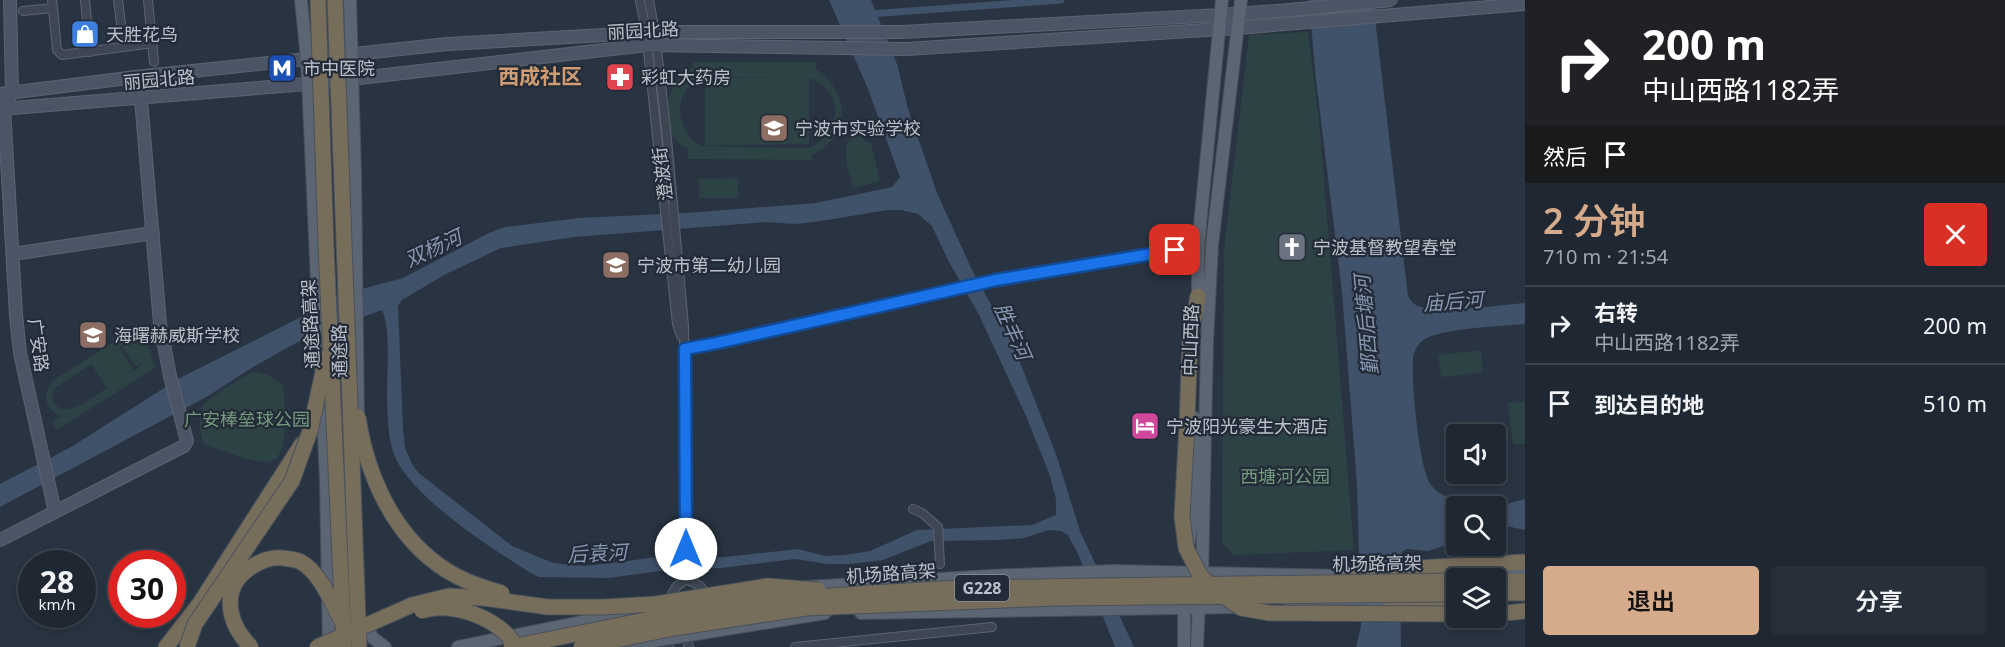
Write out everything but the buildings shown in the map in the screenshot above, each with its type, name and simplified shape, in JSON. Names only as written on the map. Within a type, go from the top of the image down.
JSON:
[{"type":"highway","name":"通途路高架","points":[[318,0],[325,336],[343,625],[342,647]]},
{"type":"highway","name":"通途路高架","points":[[335,0],[359,647]]},
{"type":"highway","points":[[337,42],[340,0]]},
{"type":"highway","points":[[1198,296],[1190,337],[1182,516],[1186,548],[1200,575],[1216,591],[1241,608],[1269,613],[1446,614]]},
{"type":"highway","points":[[187,647],[195,624],[292,481],[310,431],[325,336]]},
{"type":"highway","points":[[348,381],[354,396],[362,441],[384,503],[411,540],[445,569],[476,586],[548,607]]},
{"type":"highway","points":[[166,647],[200,603],[310,431]]},
{"type":"highway","points":[[251,647],[235,627],[230,609],[234,585],[239,576],[248,569],[261,561],[274,557],[300,561],[308,568],[326,590],[343,625]]},
{"type":"highway","points":[[1349,576],[1417,568],[1525,562]]},
{"type":"highway","points":[[1506,581],[1525,580]]},
{"type":"highway","name":"机场路高架","points":[[514,647],[670,615],[755,602],[870,593],[962,588],[1446,581]]},
{"type":"highway","points":[[317,647],[412,604],[448,596],[483,598],[548,607],[604,607],[656,604],[768,586],[870,593]]},
{"type":"highway","points":[[1506,593],[1525,593]]},
{"type":"highway","name":"机场路高架","points":[[581,647],[674,628],[806,608],[1056,598],[1446,594]]},
{"type":"highway","points":[[1506,604],[1525,603]]},
{"type":"highway","points":[[1293,606],[1323,609],[1446,605]]},
{"type":"highway","points":[[342,647],[387,625],[430,608],[461,610],[491,621],[512,639],[514,647]]},
{"type":"highway","points":[[1506,613],[1525,611]]},
{"type":"highway","points":[[634,647],[659,637],[732,619]]},
{"type":"main road","name":"广安路","points":[[10,0],[6,93],[1,106],[20,353],[55,512]]},
{"type":"main road","name":"通途路","points":[[301,0],[307,58],[318,304],[325,336],[329,647]]},
{"type":"main road","name":"通途路","points":[[350,0],[357,288],[359,512],[364,647]]},
{"type":"main road","name":"中山西路","points":[[1184,647],[1186,572],[1192,520],[1198,246],[1222,0]]},
{"type":"main road","name":"中山西路","points":[[1197,647],[1202,572],[1207,341],[1212,245],[1241,0]]},
{"type":"main road","name":"丽园北路","points":[[1,106],[141,99],[353,80],[651,39],[906,49],[1219,22],[1240,14],[1392,0]]},
{"type":"main road","name":"丽园北路","points":[[6,93],[136,76],[448,44],[1219,22],[1238,28],[1525,4]]},
{"type":"main road","points":[[0,540],[184,446],[187,441],[170,376],[160,324],[141,99]]},
{"type":"main road","points":[[12,254],[153,233]]},
{"type":"main road","points":[[458,647],[667,604],[765,590],[1112,571],[1349,576],[1525,572]]},
{"type":"main road","points":[[1506,598],[1525,597]]},
{"type":"main road","points":[[617,647],[655,640],[687,641],[821,614],[1293,606],[1446,600]]},
{"type":"main road","points":[[363,623],[373,638],[384,647]]},
{"type":"street","points":[[85,0],[90,52]]},
{"type":"street","points":[[118,0],[124,47]]},
{"type":"street","points":[[148,0],[154,63]]},
{"type":"street","name":"澄波街","points":[[640,0],[651,39]]},
{"type":"street","name":"澄波街","points":[[649,0],[651,39],[685,349],[686,578]]},
{"type":"street","points":[[23,11],[52,4],[59,54],[62,56],[153,43]]},
{"type":"street","points":[[685,349],[996,280],[1198,246]]},
{"type":"street","points":[[913,509],[922,513],[938,527],[940,564]]},
{"type":"street","points":[[667,604],[676,587],[686,578],[700,585],[711,598]]},
{"type":"street","points":[[795,647],[992,627]]},
{"type":"street","points":[[655,640],[669,647]]},
{"type":"green space","name":"西塘河公园","points":[[1308,32],[1320,130],[1354,550],[1234,555],[1222,543],[1224,250],[1249,35]]},
{"type":"green space","points":[[693,62],[816,62],[816,69],[836,90],[842,114],[840,125],[825,147],[812,155],[812,160],[688,159],[688,149],[670,132],[667,108],[676,84],[683,74],[693,67]],"holes":[[[706,77],[808,78],[705,78],[705,145],[809,144],[809,78],[821,84],[829,92],[834,101],[835,112],[828,132],[821,141],[810,148],[703,146],[695,142],[684,128],[681,119],[681,101],[684,93],[699,79]]]},
{"type":"green space","points":[[853,135],[858,135],[871,143],[880,181],[853,188],[846,153]]},
{"type":"green space","points":[[738,178],[738,198],[699,198],[699,179]]},
{"type":"green space","points":[[133,335],[145,340],[156,367],[57,430],[52,422],[61,416],[51,410],[46,397],[52,381],[120,338]],"holes":[[[129,341],[122,347],[135,366],[144,362],[138,368],[126,375],[133,370],[119,347]],[[91,364],[107,388],[82,404],[67,409],[61,409],[54,403],[52,397],[55,388]]]},
{"type":"green space","points":[[1481,350],[1483,372],[1441,377],[1438,355]]},
{"type":"green space","name":"广安棒垒球公园","points":[[251,373],[268,375],[283,385],[284,393],[285,427],[282,449],[278,457],[266,462],[248,459],[204,444],[200,425],[201,410],[206,402]]},
{"type":"green space","points":[[1525,401],[1525,444],[1513,445],[1508,403]]},
{"type":"water","points":[[829,0],[871,0],[897,64],[908,109],[937,193],[972,270],[1014,347],[1057,457],[1080,531],[1134,647],[1115,647],[1079,556],[1068,535],[1061,531],[1049,530],[1024,538],[999,540],[931,541],[883,560],[849,564],[827,564],[795,559],[721,568],[676,569],[608,578],[539,577],[476,537],[437,507],[406,475],[396,459],[388,428],[388,339],[382,310],[315,334],[292,345],[208,396],[0,507],[0,484],[71,447],[180,378],[299,318],[314,307],[339,295],[403,278],[505,227],[579,218],[816,203],[892,187],[900,177],[868,89]],"holes":[[[887,210],[918,214],[932,226],[978,313],[1026,416],[1049,473],[1056,499],[1056,515],[1032,525],[917,530],[870,551],[844,555],[825,556],[798,549],[704,558],[691,554],[670,555],[584,566],[553,563],[512,546],[420,474],[413,466],[405,448],[403,428],[398,306],[402,300],[444,275],[501,248],[574,237],[767,222],[795,224]]]},
{"type":"water","name":"鄞西后塘河","points":[[1309,0],[1374,0],[1408,296],[1418,306],[1440,309],[1525,303],[1525,324],[1470,328],[1440,334],[1421,342],[1414,354],[1415,403],[1423,461],[1431,485],[1446,496],[1446,545],[1428,551],[1406,549],[1402,552],[1401,647],[1356,647],[1361,626],[1357,485],[1342,292],[1316,80]]},
{"type":"water","points":[[1525,499],[1525,530],[1506,526],[1506,504]]},
{"type":"waterway","points":[[869,14],[1061,0]]},
{"type":"place","name":"天胜花鸟","points":[[85,34]]},
{"type":"place","name":"市中医院","points":[[282,68]]},
{"type":"place","name":"彩虹大药房","points":[[620,77]]},
{"type":"place","name":"宁波市实验学校","points":[[774,128]]},
{"type":"place","name":"宁波基督教望春堂","points":[[1292,247]]},
{"type":"place","name":"宁波市第二幼儿园","points":[[616,265]]},
{"type":"place","name":"海曙赫威斯学校","points":[[93,335]]},
{"type":"place","name":"宁波阳光豪生大酒店","points":[[1145,426]]},
{"type":"district","name":"西成社区","points":[[540,76]]},
{"type":"route","points":[[686,549],[685,349],[996,280],[1175,250]]},
{"type":"water label","name":"双杨河","points":[[433,248]]},
{"type":"water label","name":"庙后河","points":[[1453,301]]},
{"type":"water label","name":"胜丰河","points":[[1013,331]]},
{"type":"water label","name":"后袁河","points":[[597,553]]}]
